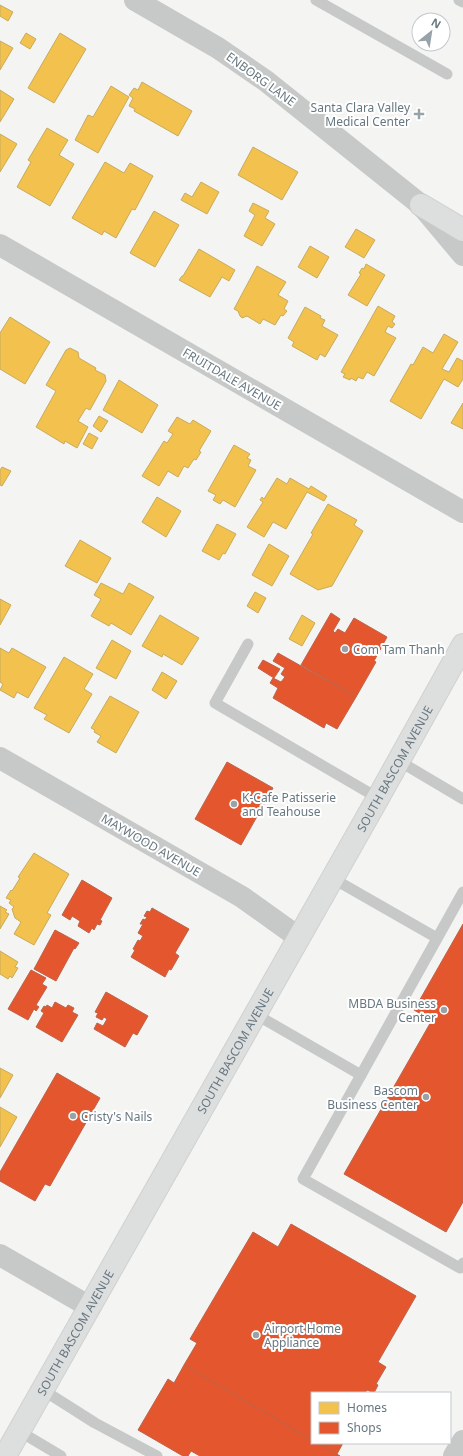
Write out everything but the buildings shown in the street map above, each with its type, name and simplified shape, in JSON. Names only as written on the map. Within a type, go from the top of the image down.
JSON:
[{"type":"main road","points":[[421,205],[463,230]]},
{"type":"main road","name":"SOUTH BASCOM AVENUE","points":[[5,1456],[378,798],[463,644]]},
{"type":"street","name":"ENBORG LANE","points":[[135,0],[218,48],[266,81],[421,205],[463,255]]},
{"type":"street","name":"FRUITDALE AVENUE","points":[[0,245],[463,512]]},
{"type":"street","name":"MAYWOOD AVENUE","points":[[0,758],[242,897],[298,937]]},
{"type":"street","points":[[0,1256],[90,1307]]},
{"type":"street","points":[[454,1456],[463,1441]]},
{"type":"lane","points":[[316,0],[447,74]]},
{"type":"lane","points":[[459,0],[463,2]]},
{"type":"lane","points":[[248,644],[215,703],[378,798]]},
{"type":"lane","points":[[398,761],[463,799]]},
{"type":"lane","points":[[332,878],[437,938]]},
{"type":"lane","points":[[463,892],[303,1179],[460,1268],[463,1263]]},
{"type":"lane","points":[[255,1014],[361,1075]]},
{"type":"lane","points":[[43,1390],[95,1423],[157,1456]]},
{"type":"lane","points":[[19,1432],[61,1456]]},
{"type":"place","name":"Santa Clara Valley Medical Center","points":[[419,114]]},
{"type":"place","name":"Com Tam Thanh","points":[[345,649]]},
{"type":"place","name":"K-Cafe Patisserie and Teahouse","points":[[234,804]]},
{"type":"place","name":"MBDA Business Center","points":[[444,1010]]},
{"type":"place","name":"Bascom Business Center","points":[[426,1097]]},
{"type":"place","name":"Cristy's Nails","points":[[73,1116]]},
{"type":"place","name":"Airport Home Appliance","points":[[256,1335]]}]
